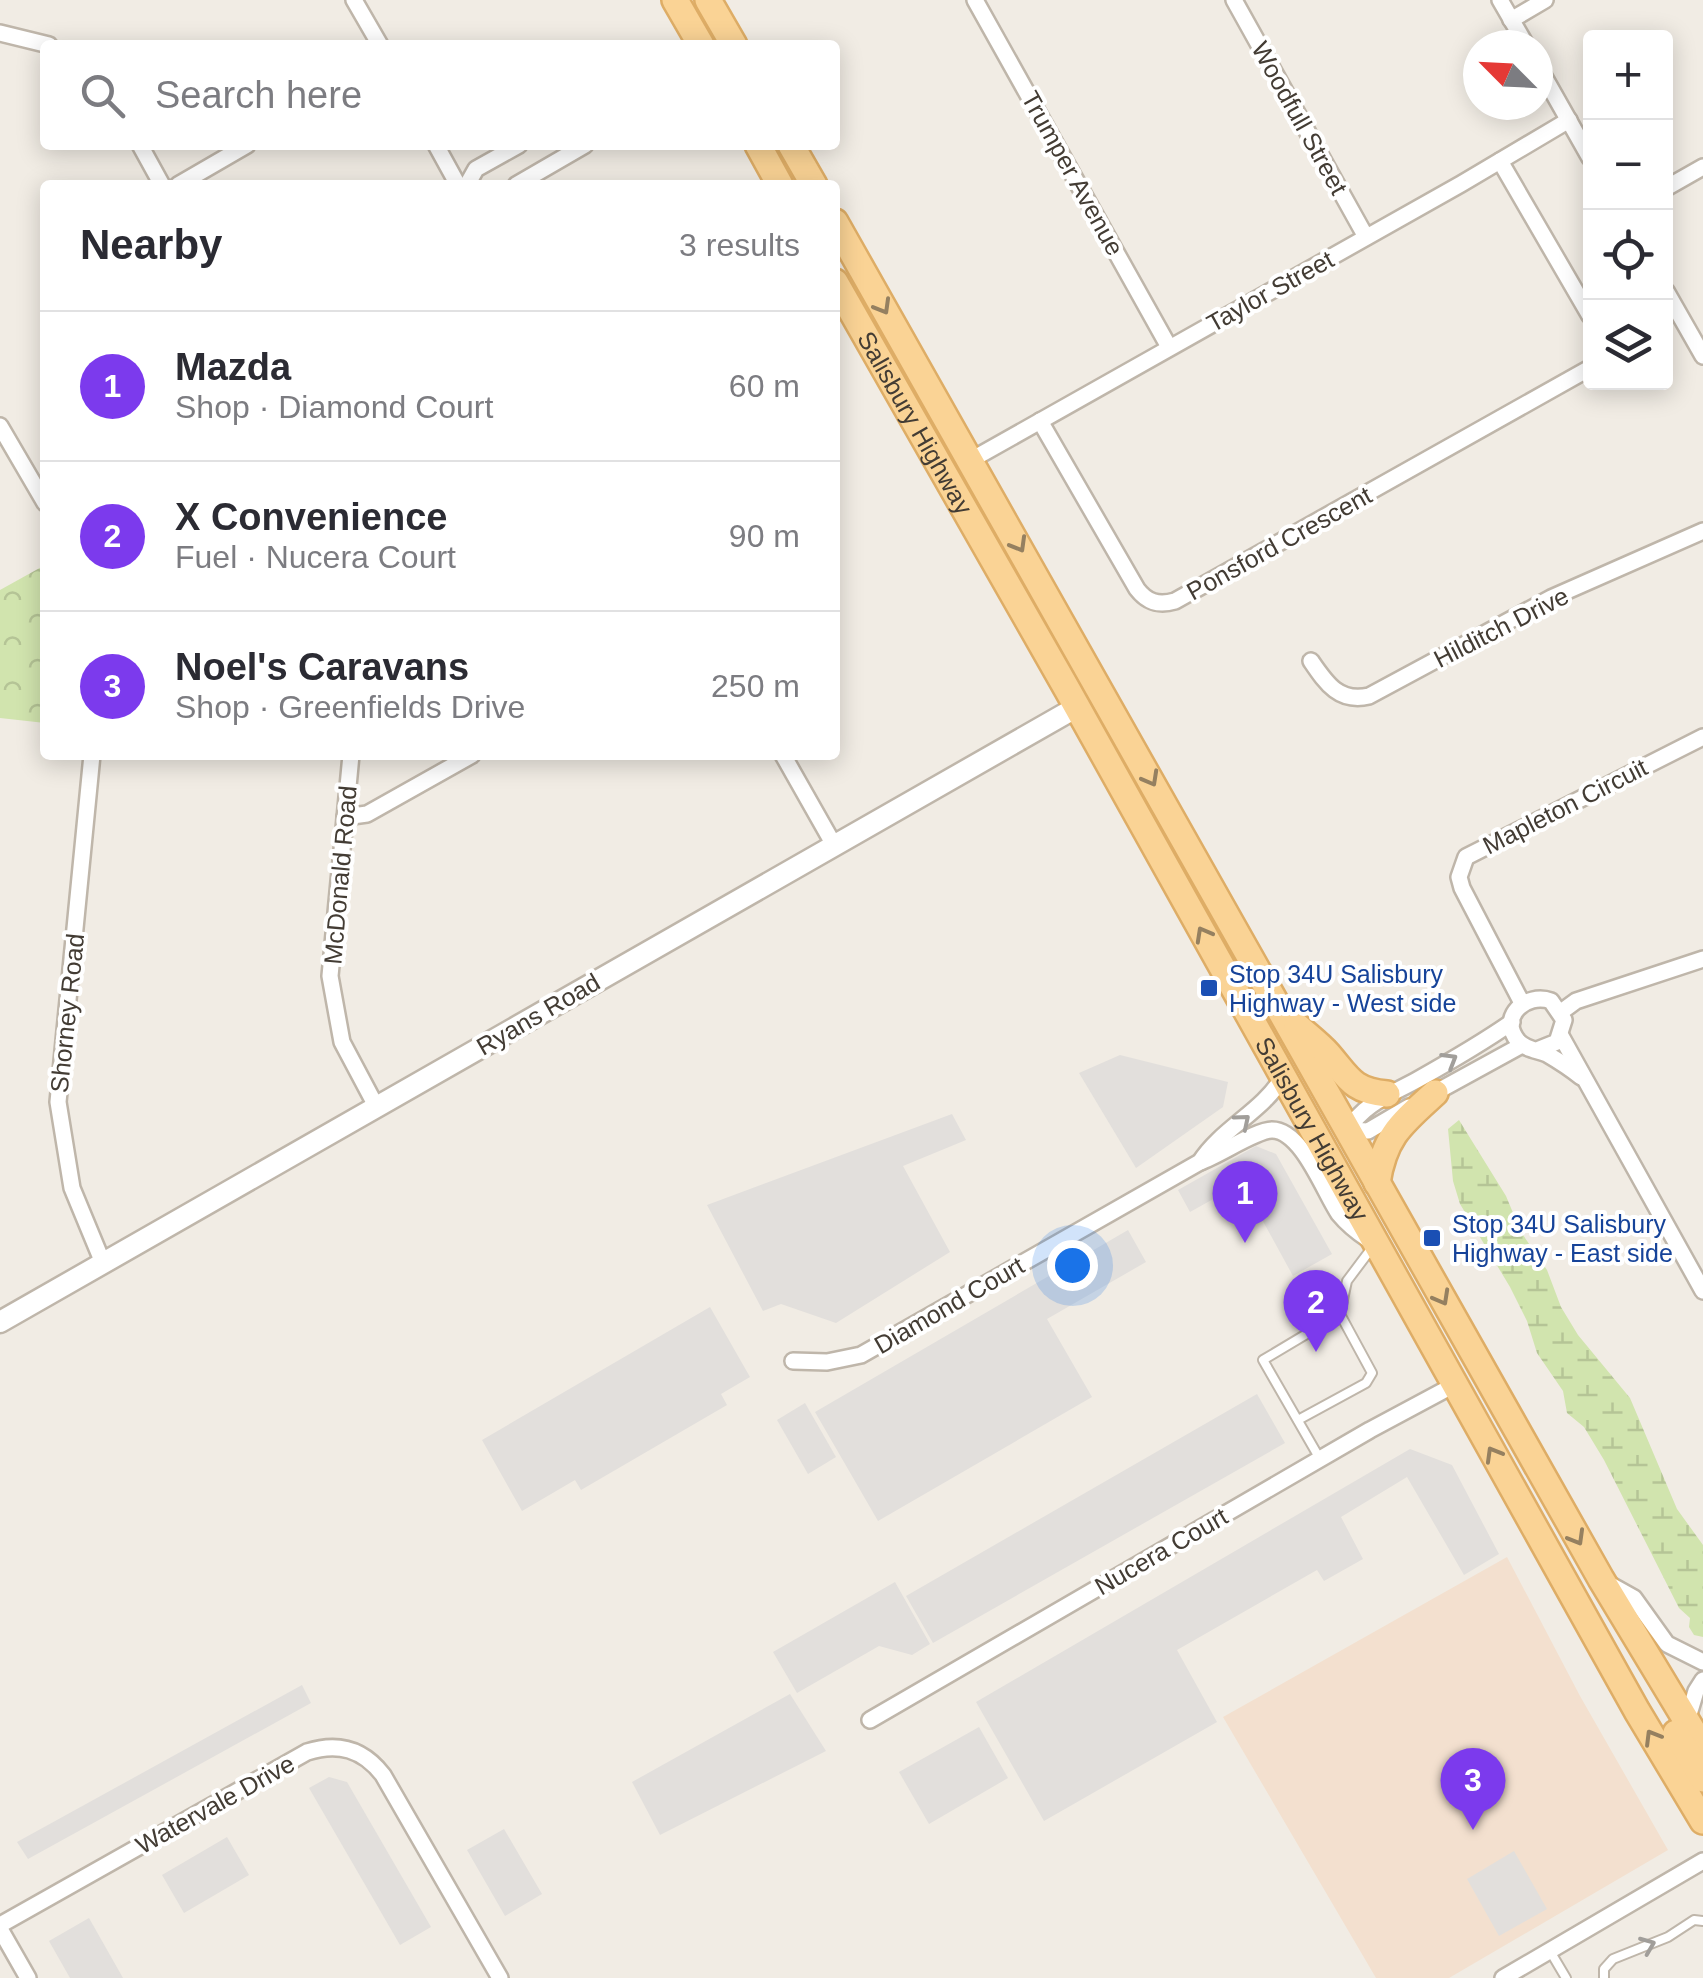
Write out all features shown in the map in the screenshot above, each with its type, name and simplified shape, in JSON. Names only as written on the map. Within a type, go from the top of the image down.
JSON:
[{"type":"main road","points":[[675,0],[697,40]]},
{"type":"main road","points":[[708,0],[729,37]]},
{"type":"main road","points":[[761,150],[777,180]]},
{"type":"main road","points":[[794,150],[811,180]]},
{"type":"main road","name":"Salisbury Highway","points":[[840,231],[1601,1579],[1703,1748]]},
{"type":"main road","name":"Salisbury Highway","points":[[840,291],[1077,707],[1636,1712],[1703,1821]]},
{"type":"main road","points":[[946,476],[971,460]]},
{"type":"main road","points":[[1077,707],[1104,694]]},
{"type":"main road","points":[[1282,1012],[1328,1054],[1348,1080],[1365,1091],[1387,1094]]},
{"type":"main road","points":[[1377,1183],[1380,1160],[1391,1136],[1435,1092]]},
{"type":"main road","points":[[1302,1110],[1322,1122],[1348,1130],[1344,1154],[1396,1249],[1409,1304]]},
{"type":"main road","points":[[1644,1652],[1646,1681],[1703,1778]]},
{"type":"street","points":[[354,0],[377,40]]},
{"type":"street","name":"Trumper Avenue","points":[[975,0],[1170,348]]},
{"type":"street","name":"Woodfull Street","points":[[1234,0],[1366,237]]},
{"type":"street","points":[[1500,0],[1518,30]]},
{"type":"street","points":[[1512,20],[1546,0]]},
{"type":"street","points":[[0,33],[40,43]]},
{"type":"street","points":[[1553,92],[1583,145]]},
{"type":"street","name":"Taylor Street","points":[[971,460],[1569,120]]},
{"type":"street","points":[[143,150],[159,180]]},
{"type":"street","points":[[187,180],[239,150]]},
{"type":"street","points":[[439,150],[455,180]]},
{"type":"street","points":[[470,180],[476,169],[511,150]]},
{"type":"street","points":[[525,180],[576,150]]},
{"type":"street","points":[[1500,160],[1583,304]]},
{"type":"street","points":[[1673,184],[1703,168]]},
{"type":"street","points":[[1671,300],[1703,356]]},
{"type":"street","name":"Ponsford Crescent","points":[[1040,421],[1136,588],[1150,601],[1165,604],[1583,373]]},
{"type":"street","points":[[0,426],[40,494]]},
{"type":"street","name":"Hilditch Drive","points":[[1311,661],[1340,694],[1354,699],[1369,696],[1552,598],[1703,531]]},
{"type":"street","name":"Ryans Road","points":[[0,1322],[1077,707]]},
{"type":"street","name":"Mapleton Circuit","points":[[1522,1003],[1462,888],[1459,877],[1466,857],[1703,737]]},
{"type":"street","name":"Shorney Road","points":[[92,760],[58,1116],[72,1188],[103,1264]]},
{"type":"street","name":"McDonald Road","points":[[351,760],[330,976],[342,1042],[376,1106]]},
{"type":"street","points":[[345,817],[368,814],[463,760]]},
{"type":"street","points":[[786,760],[834,845]]},
{"type":"street","points":[[1561,1012],[1576,1000],[1703,959]]},
{"type":"street","points":[[1583,1079],[1530,1048],[1512,1031],[1512,1022],[1522,1003],[1544,998],[1561,1012],[1561,1036],[1703,1291]]},
{"type":"street","points":[[1512,1022],[1416,1081],[1387,1094],[1356,1116],[1348,1130],[1368,1130],[1435,1092],[1530,1048],[1551,1046],[1561,1036]]},
{"type":"street","name":"Diamond Court","points":[[793,1360],[827,1362],[860,1356],[1200,1162],[1209,1148],[1270,1097],[1283,1077]]},
{"type":"street","points":[[1200,1162],[1258,1133],[1284,1132],[1299,1146],[1339,1213],[1353,1230],[1376,1244]]},
{"type":"street","name":"Nucera Court","points":[[870,1720],[1454,1384]]},
{"type":"street","points":[[1601,1579],[1634,1598],[1667,1644],[1703,1662]]},
{"type":"street","points":[[1687,1722],[1703,1680]]},
{"type":"street","name":"Watervale Drive","points":[[0,1927],[307,1752],[348,1748],[373,1762],[383,1775],[500,1978]]},
{"type":"street","points":[[1503,1978],[1703,1861]]},
{"type":"street","points":[[0,1927],[28,1978]]},
{"type":"lane","points":[[1298,1420],[1366,1382],[1372,1373],[1340,1314],[1347,1281],[1376,1244]]},
{"type":"lane","points":[[1320,1459],[1262,1360],[1340,1314]]},
{"type":"lane","points":[[1604,1978],[1604,1969],[1612,1959],[1668,1936],[1694,1920],[1703,1921]]},
{"type":"lane","points":[[1550,1951],[1566,1978]]},
{"type":"shaded area","points":[[1120,1055],[1228,1082],[1223,1107],[1136,1168],[1079,1073]]},
{"type":"shaded area","points":[[952,1114],[966,1140],[903,1166],[950,1252],[836,1323],[781,1304],[763,1311],[707,1205]]},
{"type":"shaded area","points":[[1256,1146],[1276,1154],[1332,1254],[1293,1276],[1242,1183],[1190,1212],[1178,1190]]},
{"type":"shaded area","points":[[1128,1230],[1146,1262],[1047,1319],[1092,1397],[878,1521],[815,1412]]},
{"type":"shaded area","points":[[710,1307],[750,1377],[721,1394],[727,1405],[581,1490],[575,1480],[522,1511],[482,1440]]},
{"type":"shaded area","points":[[1257,1394],[1285,1443],[933,1643],[906,1596]]},
{"type":"shaded area","points":[[805,1403],[836,1457],[808,1474],[777,1420]]},
{"type":"shaded area","points":[[1410,1449],[1452,1465],[1499,1554],[1464,1575],[1407,1477],[1341,1517],[1363,1559],[1324,1581],[1317,1570],[1177,1650],[1217,1722],[1044,1821],[976,1702]]},
{"type":"shaded area","points":[[1507,1557],[1668,1850],[1449,1978],[1376,1978],[1223,1717]]},
{"type":"shaded area","points":[[895,1582],[930,1644],[912,1655],[879,1646],[797,1693],[773,1652]]},
{"type":"shaded area","points":[[302,1685],[311,1703],[28,1859],[17,1842]]},
{"type":"shaded area","points":[[790,1694],[826,1751],[660,1835],[632,1782]]},
{"type":"shaded area","points":[[979,1727],[1008,1778],[929,1824],[899,1772]]},
{"type":"shaded area","points":[[329,1777],[347,1782],[431,1927],[400,1945],[309,1788]]},
{"type":"shaded area","points":[[504,1829],[542,1894],[505,1916],[467,1850]]},
{"type":"shaded area","points":[[227,1837],[249,1875],[184,1913],[162,1875]]},
{"type":"shaded area","points":[[1514,1851],[1547,1909],[1499,1936],[1467,1879]]},
{"type":"shaded area","points":[[89,1918],[123,1978],[70,1978],[49,1941]]},
{"type":"green space","points":[[40,568],[40,722],[0,718],[0,590]]},
{"type":"green space","points":[[1459,1120],[1506,1196],[1521,1232],[1547,1270],[1561,1307],[1578,1335],[1630,1398],[1677,1509],[1703,1545],[1703,1637],[1694,1635],[1689,1627],[1690,1618],[1679,1608],[1584,1427],[1567,1413],[1563,1391],[1537,1353],[1510,1287],[1460,1204],[1453,1181],[1448,1129]]},
{"type":"place","name":"Stop 34U Salisbury Highway - West side","points":[[1209,988]]},
{"type":"place","name":"Stop 34U Salisbury Highway - East side","points":[[1432,1238]]},
{"type":"place","name":"Mazda","points":[[1245,1243]]},
{"type":"place","name":"X Convenience","points":[[1316,1352]]},
{"type":"place","name":"Noel's Caravans","points":[[1473,1830]]}]
